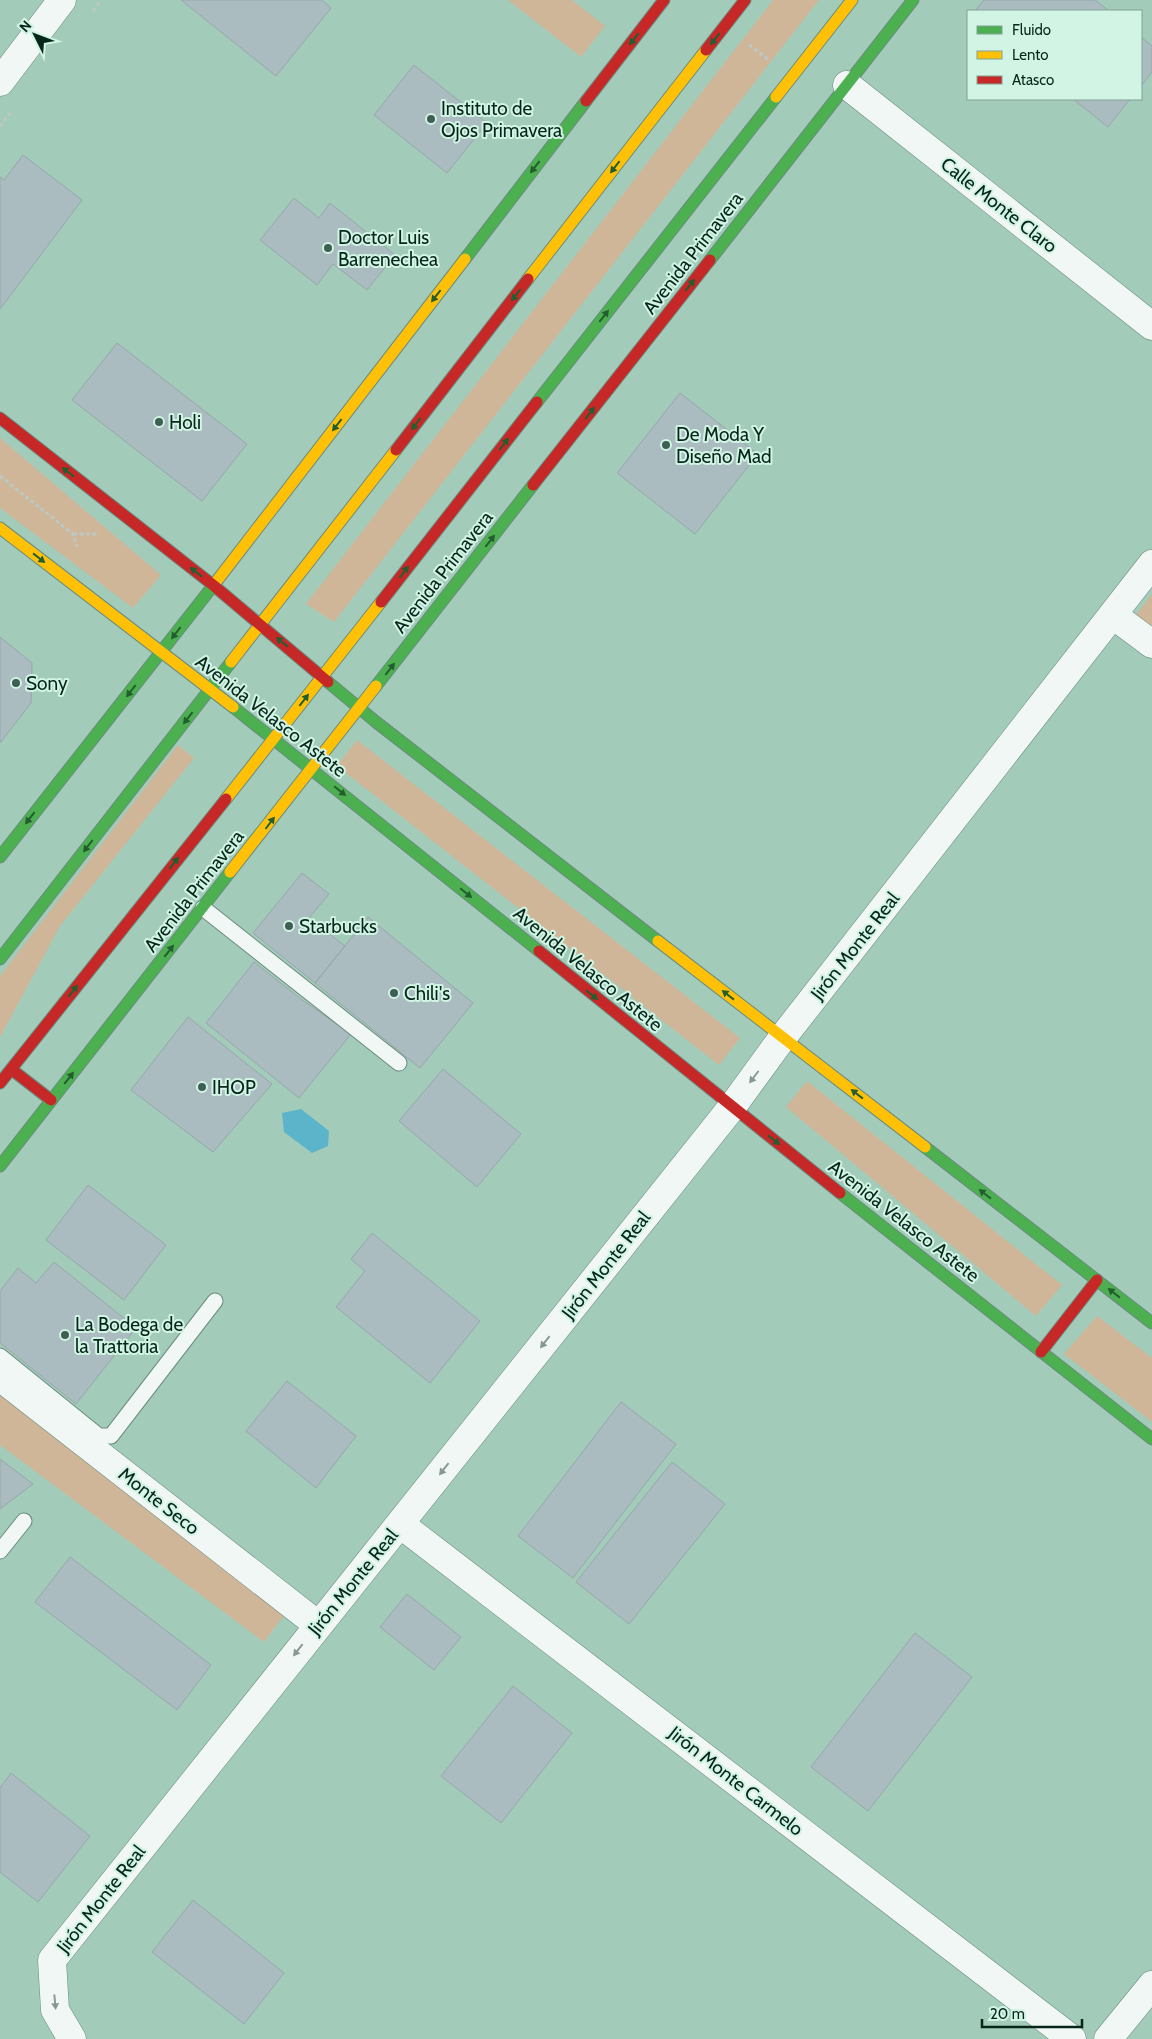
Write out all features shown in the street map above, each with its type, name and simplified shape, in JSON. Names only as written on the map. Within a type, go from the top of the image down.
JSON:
[{"type":"main road","points":[[0,857],[213,585],[664,0]]},
{"type":"main road","points":[[0,959],[745,0]]},
{"type":"main road","name":"Avenida Primavera","points":[[0,1083],[274,738],[852,0]]},
{"type":"main road","name":"Avenida Primavera","points":[[0,1166],[913,0]]},
{"type":"main road","points":[[0,418],[213,585],[360,707],[1152,1323]]},
{"type":"main road","name":"Avenida Velasco Astete","points":[[0,528],[312,768],[732,1107],[1152,1439]]},
{"type":"main road","points":[[11,1069],[51,1100]]},
{"type":"main road","points":[[1041,1352],[1097,1280]]},
{"type":"street","points":[[0,82],[62,0]]},
{"type":"street","name":"Calle Monte Claro","points":[[847,85],[1152,326]]},
{"type":"street","name":"Jirón Monte Real","points":[[72,2039],[56,2010],[52,1960],[732,1107],[783,1037],[1152,564]]},
{"type":"street","points":[[1113,615],[1152,644]]},
{"type":"street","name":"Monte Seco","points":[[0,1377],[318,1625]]},
{"type":"street","name":"Jirón Monte Carmelo","points":[[400,1524],[1072,2039]]},
{"type":"street","points":[[1108,2039],[1152,1985]]},
{"type":"lane","points":[[203,908],[399,1063]]},
{"type":"lane","points":[[0,1356],[99,1436],[111,1436],[216,1301]]},
{"type":"lane","points":[[0,1551],[24,1521]]},
{"type":"path","points":[[724,26],[792,77]]},
{"type":"path","points":[[0,476],[73,534]]},
{"type":"shaded area","points":[[508,0],[572,0],[605,26],[581,57]]},
{"type":"shaded area","points":[[773,0],[819,0],[334,622],[306,604]]},
{"type":"shaded area","points":[[0,438],[161,575],[133,608],[0,508]]},
{"type":"shaded area","points":[[1152,594],[1152,629],[1135,616]]},
{"type":"shaded area","points":[[357,740],[740,1038],[719,1065],[337,766]]},
{"type":"shaded area","points":[[178,745],[194,758],[60,926],[0,1037],[0,976]]},
{"type":"shaded area","points":[[807,1081],[1062,1285],[1036,1316],[786,1107]]},
{"type":"shaded area","points":[[1097,1316],[1152,1358],[1152,1422],[1064,1354]]},
{"type":"shaded area","points":[[0,1374],[298,1597],[264,1642],[0,1445]]},
{"type":"water","points":[[301,1109],[329,1131],[328,1146],[312,1153],[284,1132],[282,1113]]},
{"type":"building","points":[[181,0],[322,0],[331,8],[276,76]]},
{"type":"building","points":[[984,0],[1095,0],[1108,10],[976,10]]},
{"type":"building","points":[[1142,38],[1152,46],[1152,72],[1142,85]]},
{"type":"building","name":"Instituto de Ojos Primavera","points":[[414,65],[487,123],[447,173],[374,115]]},
{"type":"building","points":[[1074,100],[1129,100],[1108,127]]},
{"type":"building","points":[[23,155],[82,200],[0,309],[0,177],[4,180]]},
{"type":"building","name":"Doctor Luis Barrenechea","points":[[294,198],[319,218],[330,203],[395,255],[367,290],[333,264],[317,285],[260,240]]},
{"type":"building","name":"Holi","points":[[117,343],[247,444],[202,501],[72,400]]},
{"type":"building","points":[[680,393],[758,454],[695,534],[617,473]]},
{"type":"building","name":"Sony","points":[[0,637],[32,663],[31,703],[0,743]]},
{"type":"building","name":"Starbucks","points":[[302,873],[329,894],[309,918],[345,946],[315,983],[253,933]]},
{"type":"building","name":"Chili's","points":[[368,917],[473,1003],[420,1068],[315,983]]},
{"type":"building","points":[[254,962],[301,999],[351,1034],[299,1098],[206,1023]]},
{"type":"building","name":"IHOP","points":[[188,1017],[272,1084],[213,1152],[131,1090]]},
{"type":"building","points":[[443,1069],[521,1134],[477,1187],[399,1121]]},
{"type":"building","points":[[88,1185],[166,1245],[124,1300],[46,1240]]},
{"type":"building","points":[[372,1233],[480,1321],[430,1383],[336,1307],[365,1271],[351,1259]]},
{"type":"building","name":"La Bodega de la Trattoria","points":[[54,1262],[136,1328],[76,1404],[0,1343],[0,1291],[18,1268],[36,1283]]},
{"type":"building","points":[[287,1381],[356,1436],[316,1488],[246,1431]]},
{"type":"building","points":[[621,1402],[676,1444],[573,1578],[518,1536]]},
{"type":"building","points":[[0,1459],[33,1484],[0,1509]]},
{"type":"building","points":[[672,1462],[725,1504],[629,1624],[576,1582]]},
{"type":"building","points":[[70,1557],[211,1665],[177,1710],[35,1602]]},
{"type":"building","points":[[407,1594],[461,1637],[434,1670],[380,1627]]},
{"type":"building","points":[[915,1633],[972,1677],[868,1811],[811,1767]]},
{"type":"building","points":[[513,1686],[572,1733],[501,1823],[441,1776]]},
{"type":"building","points":[[11,1773],[90,1836],[38,1902],[0,1872],[0,1788]]},
{"type":"building","points":[[193,1900],[284,1973],[244,2024],[152,1952]]},
{"type":"traffic: fast","points":[[710,260],[913,0]]},
{"type":"traffic: fast","points":[[537,402],[776,97]]},
{"type":"traffic: fast","points":[[465,259],[586,101]]},
{"type":"traffic: fast","points":[[376,686],[533,485]]},
{"type":"traffic: fast","points":[[0,857],[216,582]]},
{"type":"traffic: fast","points":[[0,959],[231,662]]},
{"type":"traffic: fast","points":[[328,682],[376,722],[658,941]]},
{"type":"traffic: fast","points":[[233,707],[539,951]]},
{"type":"traffic: fast","points":[[0,1166],[230,872]]},
{"type":"traffic: fast","points":[[925,1147],[1152,1323]]},
{"type":"traffic: fast","points":[[840,1193],[1152,1439]]},
{"type":"traffic: slow","points":[[776,97],[852,0]]},
{"type":"traffic: slow","points":[[528,279],[706,50]]},
{"type":"traffic: slow","points":[[216,582],[465,259]]},
{"type":"traffic: slow","points":[[231,662],[396,450]]},
{"type":"traffic: slow","points":[[0,528],[233,707]]},
{"type":"traffic: slow","points":[[226,799],[381,602]]},
{"type":"traffic: slow","points":[[230,872],[376,686]]},
{"type":"traffic: slow","points":[[658,941],[925,1147]]},
{"type":"traffic: jam","points":[[586,101],[664,0]]},
{"type":"traffic: jam","points":[[706,50],[745,0]]},
{"type":"traffic: jam","points":[[533,485],[710,260]]},
{"type":"traffic: jam","points":[[396,450],[528,279]]},
{"type":"traffic: jam","points":[[381,602],[537,402]]},
{"type":"traffic: jam","points":[[0,418],[213,585],[328,682]]},
{"type":"traffic: jam","points":[[0,1083],[226,799]]},
{"type":"traffic: jam","points":[[539,951],[840,1193]]},
{"type":"traffic: jam","points":[[11,1069],[51,1100]]},
{"type":"traffic: jam","points":[[1041,1352],[1097,1280]]},
{"type":"place","name":"Instituto de Ojos Primavera","points":[[431,119]]},
{"type":"place","name":"Doctor Luis Barrenechea","points":[[328,248]]},
{"type":"place","name":"Holi","points":[[159,422]]},
{"type":"place","name":"De Moda Y Diseño Mad","points":[[666,445]]},
{"type":"place","name":"Sony","points":[[16,683]]},
{"type":"place","name":"Starbucks","points":[[289,926]]},
{"type":"place","name":"Chili's","points":[[394,993]]},
{"type":"place","name":"IHOP","points":[[202,1087]]},
{"type":"place","name":"La Bodega de la Trattoria","points":[[65,1335]]}]
